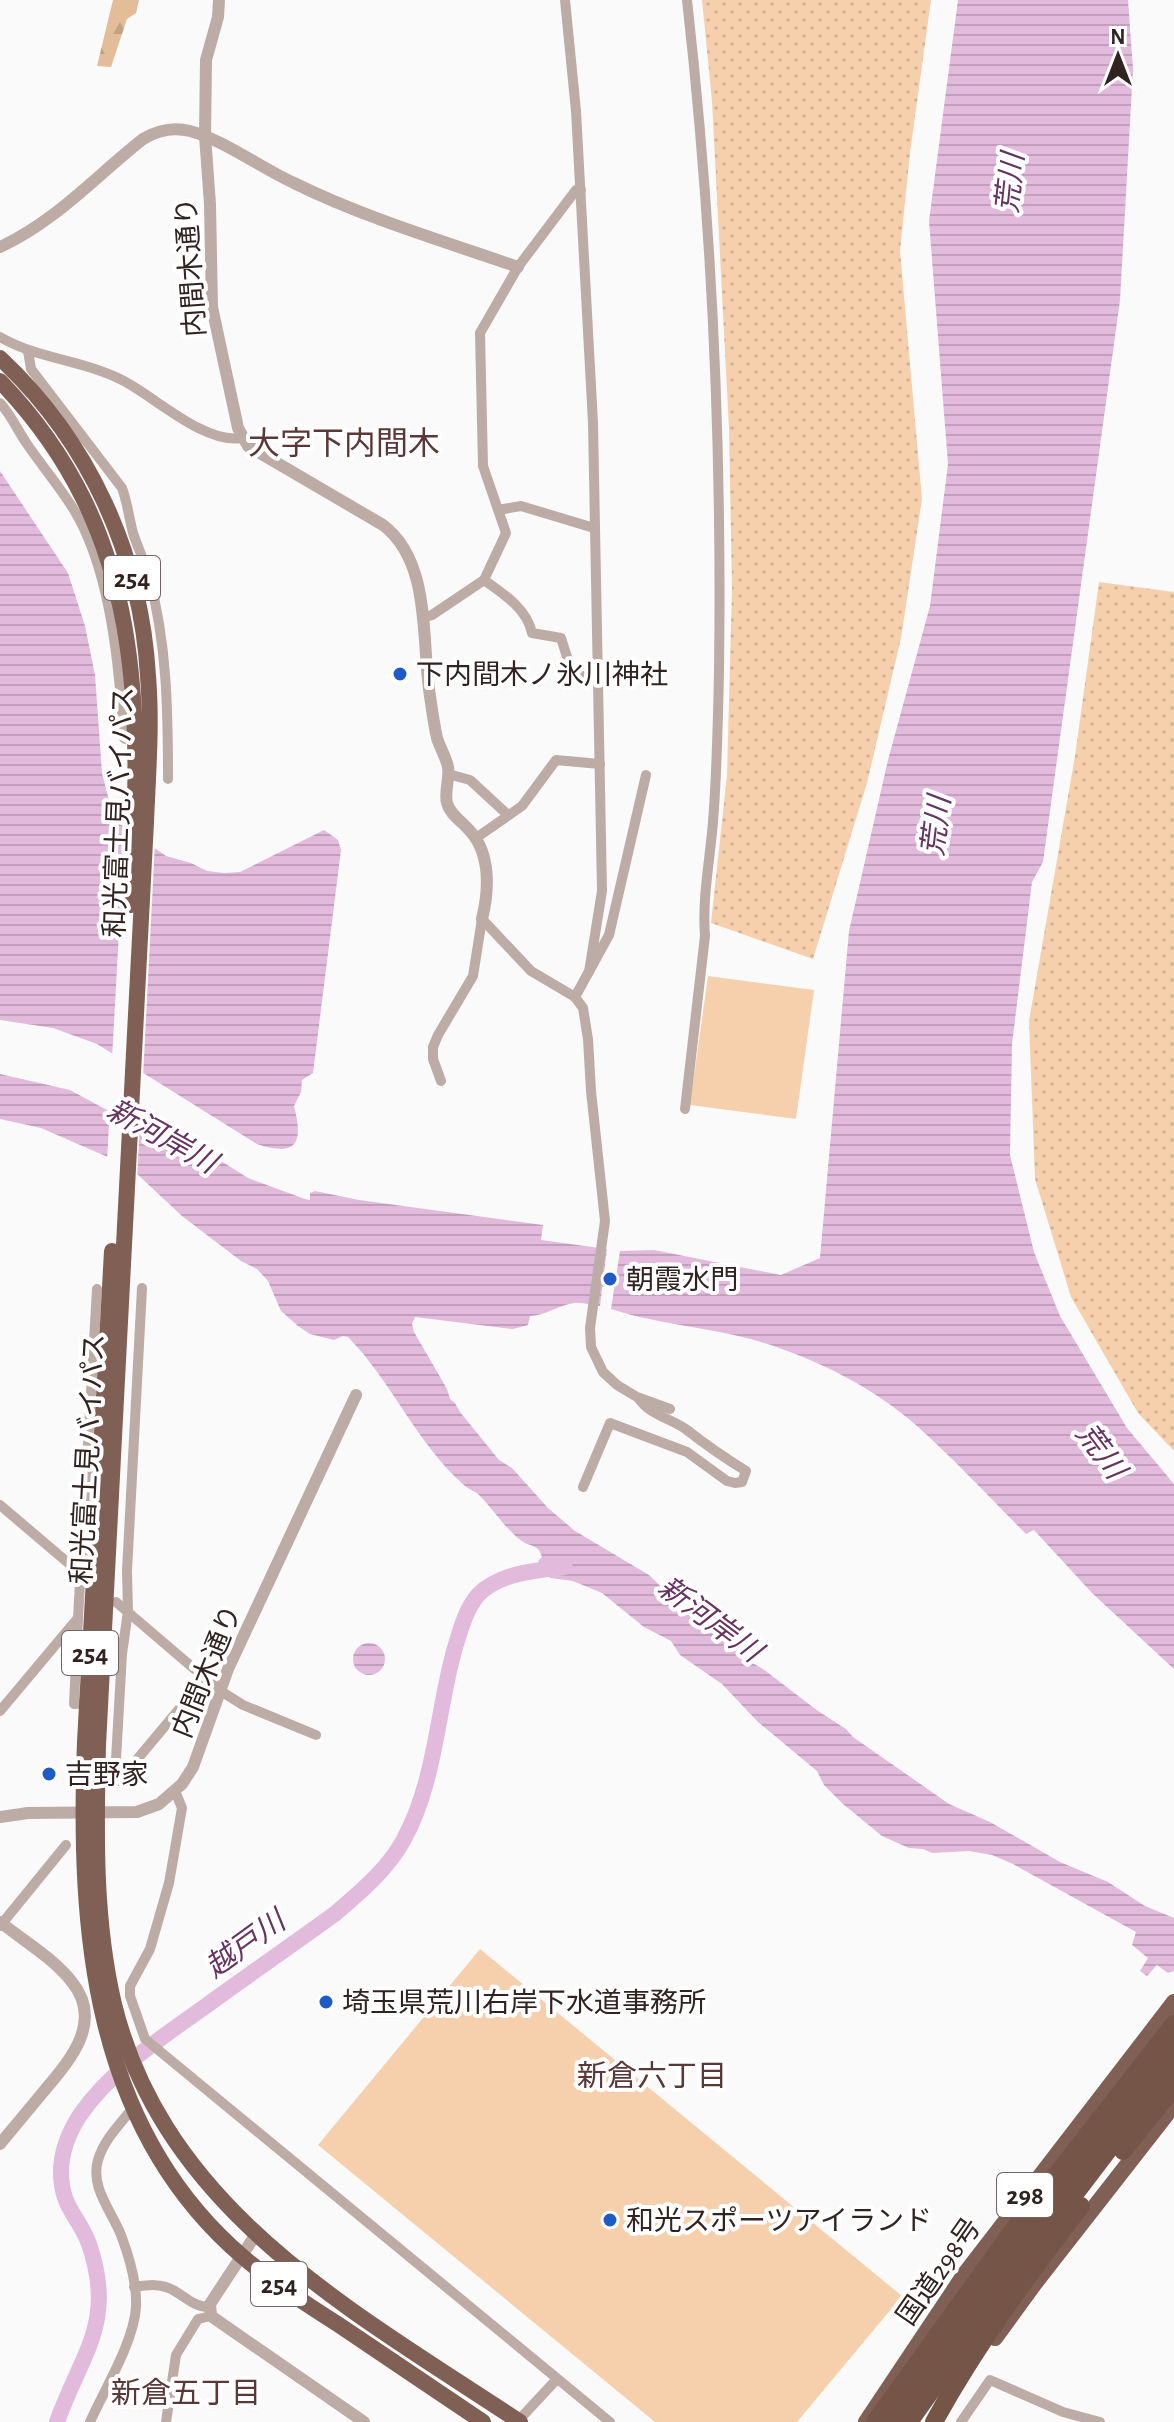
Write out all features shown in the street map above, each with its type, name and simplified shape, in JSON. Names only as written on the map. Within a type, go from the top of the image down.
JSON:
[{"type":"highway","name":"和光富士見バイパス","points":[[0,358],[41,401],[71,443],[104,500],[128,561],[140,611],[149,677],[149,756],[140,831],[118,1246],[88,1703],[91,1812],[105,1951],[114,2002],[141,2082],[184,2155],[208,2186],[256,2234],[326,2290],[519,2421]]},
{"type":"highway","name":"和光富士見バイパス","points":[[0,381],[31,417],[68,471],[97,530],[115,579],[133,682],[140,831]]},
{"type":"highway","name":"和光富士見バイパス","points":[[118,1246],[98,1745],[86,1887],[93,1965],[102,2017],[115,2063],[147,2139],[175,2183],[208,2223],[242,2256],[311,2307],[483,2422]]},
{"type":"highway","name":"国道298号","points":[[866,2422],[964,2275],[1174,2002]]},
{"type":"highway","points":[[875,2422],[1014,2229],[1174,2024]]},
{"type":"highway","points":[[891,2422],[1009,2258],[1174,2042]]},
{"type":"highway","points":[[909,2422],[1023,2262],[1174,2064]]},
{"type":"highway","points":[[935,2422],[957,2379],[1033,2270],[1174,2087]]},
{"type":"highway","name":"298","points":[[935,2422],[1035,2283],[1174,2105]]},
{"type":"street","name":"内間木通り","points":[[219,0],[218,17],[206,60],[205,136],[212,307],[241,438]]},
{"type":"street","points":[[565,0],[576,106],[593,423],[602,901],[589,972]]},
{"type":"street","points":[[685,1109],[705,936],[703,915],[713,821],[719,672],[716,405],[701,149],[687,0]]},
{"type":"street","points":[[0,247],[57,212],[149,136],[163,130],[178,129],[205,136],[295,184],[366,214],[518,267]]},
{"type":"street","points":[[422,618],[432,615],[484,580],[506,533],[483,466],[480,333],[518,267],[576,190],[581,190]]},
{"type":"street","points":[[0,337],[28,351],[86,366],[122,380],[192,424],[231,440],[241,438],[248,446],[383,525],[404,547],[414,568],[432,708],[448,774],[448,805],[476,838],[487,882],[473,976],[433,1047],[433,1059],[441,1081]]},
{"type":"street","points":[[28,351],[31,369],[122,488],[128,502],[130,523],[149,576],[161,636],[168,779]]},
{"type":"street","points":[[0,403],[74,510],[88,543],[113,634],[125,739]]},
{"type":"street","points":[[498,510],[521,506],[594,528]]},
{"type":"street","points":[[484,580],[529,619],[532,633],[561,638],[573,676],[596,676]]},
{"type":"street","points":[[476,838],[522,806],[556,760],[600,764]]},
{"type":"street","points":[[448,774],[470,780],[508,815]]},
{"type":"street","points":[[575,997],[609,935],[646,775]]},
{"type":"street","points":[[482,919],[531,971],[575,997],[586,1015],[605,1221],[591,1347],[597,1363],[609,1379],[637,1397],[670,1409]]},
{"type":"street","points":[[142,1288],[127,1571],[128,1611],[122,1654],[115,1777],[119,1781],[206,1677]]},
{"type":"street","points":[[88,1703],[74,1704],[97,1289]]},
{"type":"street","points":[[583,1487],[610,1423],[687,1452],[727,1481],[742,1482],[746,1471],[700,1442],[686,1429],[644,1407],[637,1397]]},
{"type":"street","name":"内間木通り","points":[[0,1817],[28,1813],[137,1812],[159,1804],[175,1791],[193,1767],[219,1690],[354,1399]]},
{"type":"street","points":[[0,1505],[80,1573]]},
{"type":"street","points":[[116,1602],[219,1690],[243,1705],[316,1735]]},
{"type":"street","points":[[0,1711],[78,1618]]},
{"type":"street","points":[[175,1791],[182,1808],[169,1883],[150,1949],[130,1986],[145,2039],[610,2422]]},
{"type":"street","points":[[0,2144],[74,2055],[83,2035],[85,2016],[80,1995],[72,1981],[1,1924],[66,1845]]},
{"type":"street","points":[[90,2422],[131,2332],[136,2307],[121,2235],[96,2185],[97,2162],[105,2141],[129,2102]]},
{"type":"street","points":[[166,2422],[171,2404],[173,2366],[181,2343],[198,2319],[210,2311],[256,2234]]},
{"type":"street","points":[[134,2287],[165,2287],[210,2311],[364,2422]]},
{"type":"street","points":[[519,2421],[557,2379]]},
{"type":"street","points":[[961,2422],[990,2380],[1075,2419],[1100,2422]]},
{"type":"shaded area","points":[[702,0],[931,0],[900,251],[922,499],[901,638],[867,783],[813,959],[711,923],[727,775],[732,589],[729,429],[712,101]]},
{"type":"shaded area","points":[[1099,582],[1174,592],[1174,1451],[1138,1413],[1071,1297],[1035,1179],[1029,1021],[1075,756]]},
{"type":"shaded area","points":[[708,976],[814,990],[796,1119],[690,1105]]},
{"type":"shaded area","name":"和光スポーツアイランド","points":[[480,1949],[902,2296],[797,2422],[655,2422],[318,2145]]},
{"type":"green space","points":[[113,0],[139,0],[136,13],[127,19],[111,67],[97,66]]},
{"type":"water","name":"荒川","points":[[958,0],[1128,0],[1133,69],[1120,300],[1043,862],[1032,882],[1012,1044],[1010,1155],[1034,1252],[1060,1316],[1127,1428],[1174,1484],[1174,1669],[1092,1593],[1034,1530],[1026,1534],[931,1439],[882,1399],[823,1366],[761,1342],[611,1309],[620,1251],[654,1250],[781,1275],[820,1258],[849,931],[888,760],[930,606],[948,464],[929,221]]},
{"type":"water","points":[[0,471],[68,573],[85,626],[95,675],[102,773],[111,808],[120,824],[166,856],[207,871],[224,873],[240,872],[324,830],[338,840],[341,850],[313,1073],[302,1080],[301,1092],[294,1106],[297,1138],[288,1148],[257,1144],[97,1044],[53,1028],[0,1020]]},
{"type":"water","points":[[0,1074],[70,1090],[155,1136],[221,1161],[248,1178],[305,1199],[310,1200],[310,1193],[315,1191],[359,1200],[543,1225],[541,1240],[607,1249],[600,1306],[568,1304],[530,1316],[528,1325],[513,1329],[415,1317],[412,1324],[414,1332],[460,1412],[499,1460],[512,1468],[548,1508],[575,1531],[649,1575],[676,1601],[720,1634],[734,1650],[742,1652],[749,1661],[853,1737],[949,1804],[990,1822],[1060,1862],[1108,1882],[1145,1906],[1174,1918],[1174,1971],[1168,1973],[1157,1965],[1147,1976],[1140,1971],[1148,1958],[1132,1945],[1136,1932],[1013,1864],[992,1855],[969,1851],[932,1853],[909,1848],[882,1836],[843,1804],[824,1785],[817,1771],[758,1722],[722,1684],[680,1655],[671,1641],[644,1627],[602,1593],[573,1581],[550,1578],[538,1561],[542,1557],[536,1547],[513,1534],[478,1494],[448,1469],[348,1337],[334,1340],[310,1334],[298,1326],[281,1311],[268,1281],[257,1269],[241,1261],[182,1216],[136,1173],[110,1158],[41,1128],[0,1119]]},
{"type":"water","points":[[369,1643],[380,1648],[385,1659],[380,1670],[369,1675],[358,1670],[353,1659],[358,1648]]},
{"type":"pier","points":[[125,823],[155,843],[143,1078],[112,1059]]},
{"type":"pier","points":[[110,1106],[140,1123],[137,1180],[107,1161]]},
{"type":"waterway","name":"新河岸川","points":[[594,1281],[627,1285]]},
{"type":"waterway","name":"越戸川","points":[[57,2422],[92,2336],[99,2295],[89,2244],[67,2203],[62,2184],[62,2157],[76,2122],[106,2084],[137,2057],[336,1913],[381,1871],[397,1852],[422,1796],[454,1651],[473,1601],[487,1588],[507,1577],[565,1567]]},
{"type":"place","name":"下内間木ノ氷川神社","points":[[400,674]]},
{"type":"place","name":"朝霞水門","points":[[610,1279]]},
{"type":"place","name":"吉野家","points":[[49,1774]]},
{"type":"place","name":"埼玉県荒川右岸下水道事務所","points":[[326,2002]]},
{"type":"place","name":"和光スポーツアイランド","points":[[610,2220]]},
{"type":"district","name":"大字下内間木","points":[[344,443]]},
{"type":"district","name":"新倉六丁目","points":[[652,2076]]},
{"type":"district","name":"新倉五丁目","points":[[186,2393]]}]
